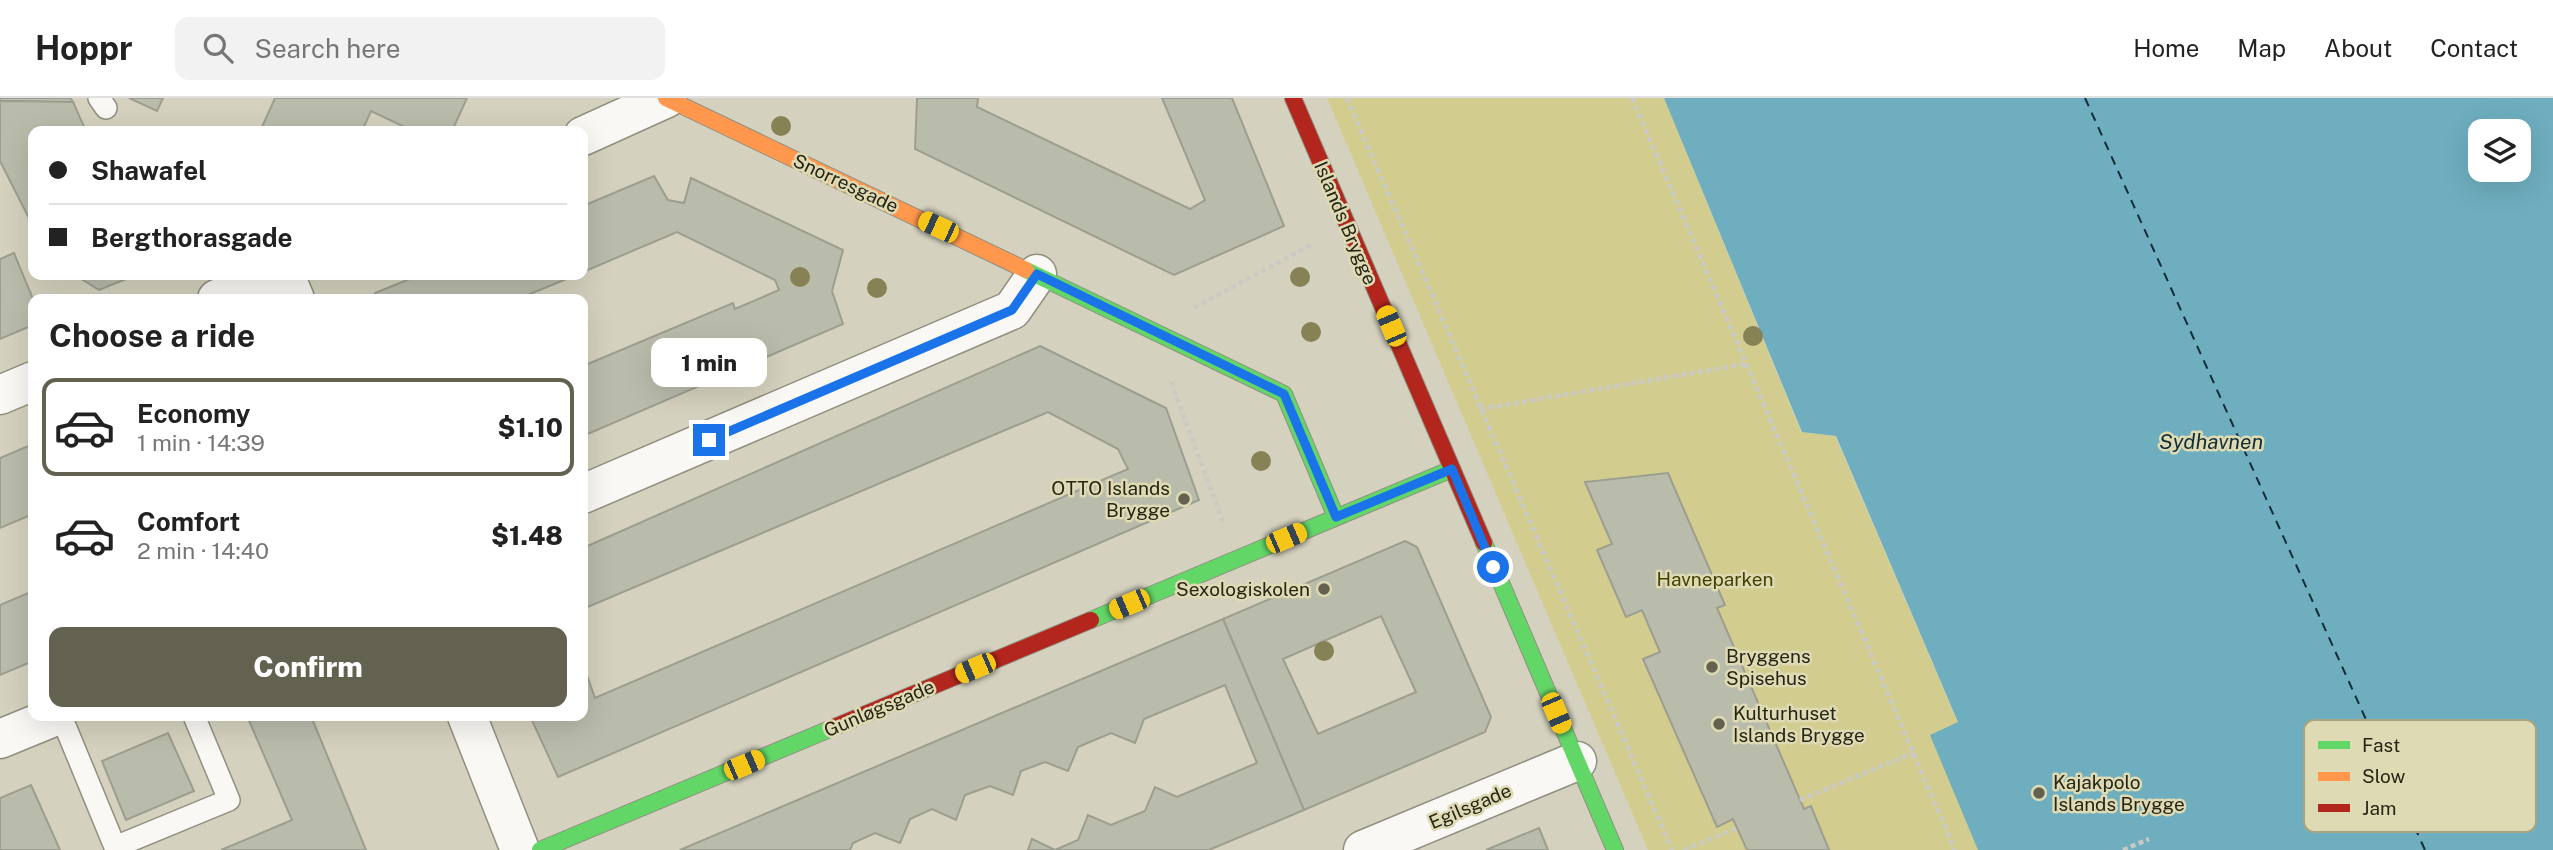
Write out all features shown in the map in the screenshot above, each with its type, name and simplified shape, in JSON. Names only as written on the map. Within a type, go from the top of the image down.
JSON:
[{"type":"street","points":[[588,134],[666,98]]},
{"type":"street","name":"Snorresgade","points":[[666,98],[1284,394],[1336,517]]},
{"type":"street","name":"Islands Brygge","points":[[1293,98],[1615,850]]},
{"type":"street","points":[[588,492],[1012,310],[1037,274]]},
{"type":"street","points":[[229,294],[262,280]]},
{"type":"street","points":[[0,395],[28,383]]},
{"type":"street","name":"Gunløgsgade","points":[[540,850],[1452,469]]},
{"type":"street","points":[[0,739],[44,721]]},
{"type":"street","points":[[469,721],[520,850]]},
{"type":"street","name":"Egilsgade","points":[[1363,850],[1577,761]]},
{"type":"lane","points":[[63,721],[116,848],[229,800],[196,721]]},
{"type":"path","points":[[1347,98],[1672,850]]},
{"type":"path","points":[[1632,98],[1955,850]]},
{"type":"path","points":[[1236,559],[1152,330],[1348,226]]},
{"type":"path","points":[[1480,409],[1746,364]]},
{"type":"path","points":[[1800,800],[1913,753]]},
{"type":"path","points":[[1684,850],[1737,828]]},
{"type":"path","points":[[2123,850],[2149,839]]},
{"type":"green space","name":"Havneparken","points":[[1327,98],[1664,98],[1801,432],[1835,436],[1958,723],[1938,732],[2149,850],[1648,850]]},
{"type":"water","name":"Sydhavnen","points":[[1664,98],[2553,98],[2553,850],[1978,850],[1930,735],[1958,722],[1836,436],[1802,432]]},
{"type":"building","points":[[0,98],[70,98],[73,102],[0,101]]},
{"type":"building","points":[[129,98],[163,98],[157,111]]},
{"type":"building","points":[[275,98],[467,98],[454,126],[402,126],[371,111],[364,126],[262,126]]},
{"type":"building","points":[[917,98],[978,98],[977,107],[1190,209],[1205,200],[1162,98],[1232,98],[1284,226],[1174,275],[915,149]]},
{"type":"building","points":[[0,101],[73,102],[84,126],[28,126],[28,216],[0,161]]},
{"type":"building","points":[[654,176],[668,200],[684,203],[691,178],[843,250],[832,291],[843,324],[588,434],[588,364],[733,303],[735,309],[779,290],[775,280],[677,232],[588,270],[588,204]]},
{"type":"building","points":[[14,253],[31,294],[28,294],[28,327],[0,339],[0,259]]},
{"type":"building","points":[[83,280],[124,280],[99,290]]},
{"type":"building","points":[[407,280],[564,280],[530,294],[375,293]]},
{"type":"building","points":[[1040,346],[1166,408],[1199,500],[558,777],[532,721],[588,721],[588,678],[595,698],[1128,469],[1118,449],[1048,412],[588,607],[588,546]]},
{"type":"building","points":[[28,446],[28,516],[0,528],[0,458]]},
{"type":"building","name":"Kulturhuset Islands Brygge","points":[[1668,473],[1725,605],[1717,608],[1804,809],[1811,806],[1829,850],[1747,850],[1733,819],[1717,827],[1643,659],[1660,652],[1642,610],[1626,617],[1597,550],[1612,544],[1585,482]]},
{"type":"building","points":[[1405,541],[1417,547],[1491,717],[1485,732],[1304,810],[1223,619]],"holes":[[[1381,616],[1416,692],[1318,734],[1283,659]]]},
{"type":"building","points":[[28,593],[28,663],[0,675],[0,605]]},
{"type":"building","points":[[1223,619],[1304,810],[1209,850],[1055,850],[1078,840],[1088,815],[1111,825],[1145,811],[1155,787],[1177,797],[1257,763],[1225,685],[1144,719],[1135,743],[1111,733],[1078,747],[1068,771],[1045,762],[1021,771],[1013,795],[990,786],[965,795],[956,820],[932,809],[910,819],[900,843],[875,833],[853,843],[850,850],[680,850]]},
{"type":"building","points":[[249,721],[313,721],[366,850],[221,850],[292,820]]},
{"type":"building","points":[[168,733],[194,791],[126,820],[102,761]]},
{"type":"building","points":[[31,785],[60,850],[0,850],[0,798]]},
{"type":"building","points":[[1539,828],[1548,850],[1486,850]]},
{"type":"building","points":[[1032,839],[1055,850],[1028,850]]},
{"type":"ferry route","points":[[2085,98],[2366,720]]},
{"type":"ferry route","points":[[2417,832],[2425,850]]},
{"type":"traffic: fast","points":[[1026,270],[1284,394],[1336,517]]},
{"type":"traffic: fast","points":[[1091,620],[1452,469]]},
{"type":"traffic: fast","points":[[1484,543],[1615,850]]},
{"type":"traffic: fast","points":[[540,850],[837,726]]},
{"type":"traffic: slow","points":[[666,98],[1026,270]]},
{"type":"traffic: jam","points":[[1293,98],[1484,543]]},
{"type":"traffic: jam","points":[[837,726],[1091,620]]},
{"type":"place","name":"OTTO Islands Brygge","points":[[1184,499]]},
{"type":"place","name":"Sexologiskolen","points":[[1324,589]]},
{"type":"place","name":"Bryggens Spisehus","points":[[1712,667]]},
{"type":"place","name":"Kulturhuset Islands Brygge","points":[[1719,724]]},
{"type":"place","name":"Kajakpolo Islands Brygge","points":[[2039,793]]},
{"type":"route","points":[[709,440],[1012,310],[1037,274],[1284,394],[1336,517],[1452,469],[1493,567]]}]
